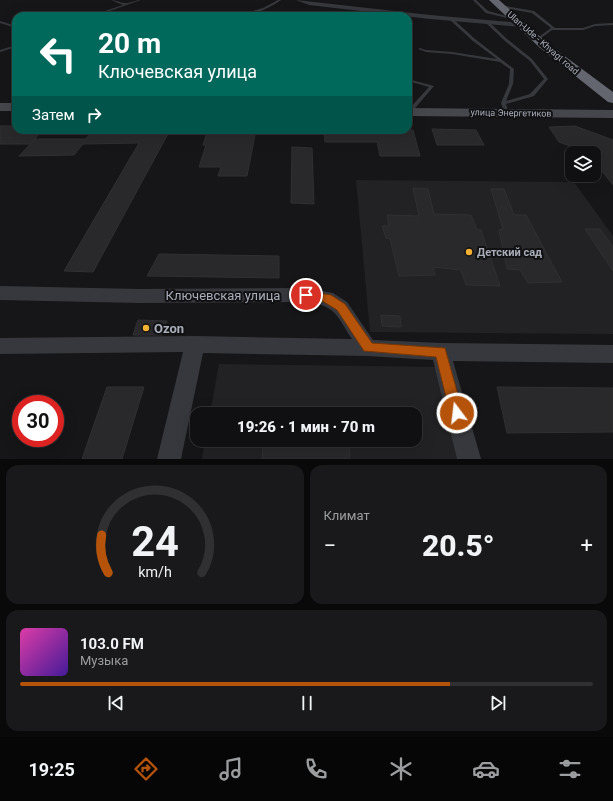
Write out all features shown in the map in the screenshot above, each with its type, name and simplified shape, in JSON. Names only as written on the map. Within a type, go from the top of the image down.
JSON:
[{"type":"highway","name":"Ulan-Ude - Khyagt road","points":[[497,3],[537,40],[574,71],[613,100]]},
{"type":"street","points":[[298,0],[309,3],[389,12]]},
{"type":"street","points":[[412,15],[487,22],[518,22]]},
{"type":"street","points":[[0,107],[12,107]]},
{"type":"street","name":"улица Энергетиков","points":[[412,112],[505,108],[613,114]]},
{"type":"street","name":"Ключевская улица","points":[[0,293],[139,296],[306,295],[327,298],[341,307],[368,348]]},
{"type":"street","points":[[169,459],[195,344]]},
{"type":"street","points":[[0,346],[195,344],[368,348],[441,352],[613,354]]},
{"type":"street","points":[[441,352],[469,459]]},
{"type":"lane","points":[[112,0],[125,4]]},
{"type":"lane","points":[[103,12],[140,0]]},
{"type":"lane","points":[[252,12],[264,9],[280,0]]},
{"type":"lane","points":[[474,0],[487,12],[518,22]]},
{"type":"lane","points":[[497,3],[533,12],[554,28],[537,40]]},
{"type":"lane","points":[[451,19],[474,40],[512,69],[511,84],[505,108]]},
{"type":"lane","points":[[0,22],[12,26]]},
{"type":"lane","points":[[487,22],[506,40],[531,60],[546,79],[532,95],[505,108]]},
{"type":"lane","points":[[551,29],[583,29],[595,25],[613,24]]},
{"type":"lane","points":[[0,27],[8,25]]},
{"type":"lane","points":[[0,51],[12,47]]},
{"type":"lane","points":[[420,49],[502,62]]},
{"type":"lane","points":[[412,81],[432,86],[412,109]]},
{"type":"shaded area","points":[[356,180],[574,182],[613,236],[613,334],[370,332]]},
{"type":"shaded area","points":[[219,364],[437,367],[457,459],[202,459],[204,447],[422,447],[422,407],[211,407]]},
{"type":"building","points":[[0,126],[12,126],[12,134],[39,134],[30,144],[0,144]]},
{"type":"building","points":[[575,126],[613,140],[613,185],[601,170],[601,146],[570,146],[559,142],[549,127]]},
{"type":"building","points":[[432,129],[476,130],[484,145],[437,145]]},
{"type":"building","points":[[413,130],[420,156],[380,156],[377,142],[325,142],[324,134],[412,134]]},
{"type":"building","points":[[90,134],[168,134],[93,272],[64,271],[139,143],[83,144],[74,155],[19,156],[35,139],[86,139]]},
{"type":"building","points":[[207,134],[255,134],[247,176],[218,176],[221,167],[199,167],[206,145],[203,145]]},
{"type":"building","points":[[292,147],[312,148],[314,204],[291,203]]},
{"type":"building","name":"Детский сад","points":[[413,188],[428,189],[434,214],[471,215],[477,230],[481,230],[500,286],[466,285],[461,270],[433,267],[435,275],[399,276],[390,239],[386,238],[382,226],[389,226],[387,215],[419,216]]},
{"type":"building","points":[[491,189],[504,189],[514,215],[526,215],[562,282],[528,283],[520,270],[507,269],[499,230],[503,229]]},
{"type":"building","points":[[585,229],[600,229],[613,247],[613,271]]},
{"type":"building","points":[[159,254],[279,256],[279,278],[147,276]]},
{"type":"building","points":[[381,315],[400,316],[401,327],[382,326]]},
{"type":"building","points":[[138,320],[167,321],[162,335],[133,335]]},
{"type":"building","points":[[107,387],[144,387],[122,459],[82,459]]},
{"type":"building","points":[[497,387],[613,388],[613,432],[507,433]]},
{"type":"building","points":[[263,447],[349,447],[350,459],[262,459]]},
{"type":"place","name":"Детский сад","points":[[469,252]]},
{"type":"place","name":"Ozon","points":[[146,328]]},
{"type":"route","points":[[306,295],[327,298],[341,307],[368,348],[441,352],[457,413]]}]
